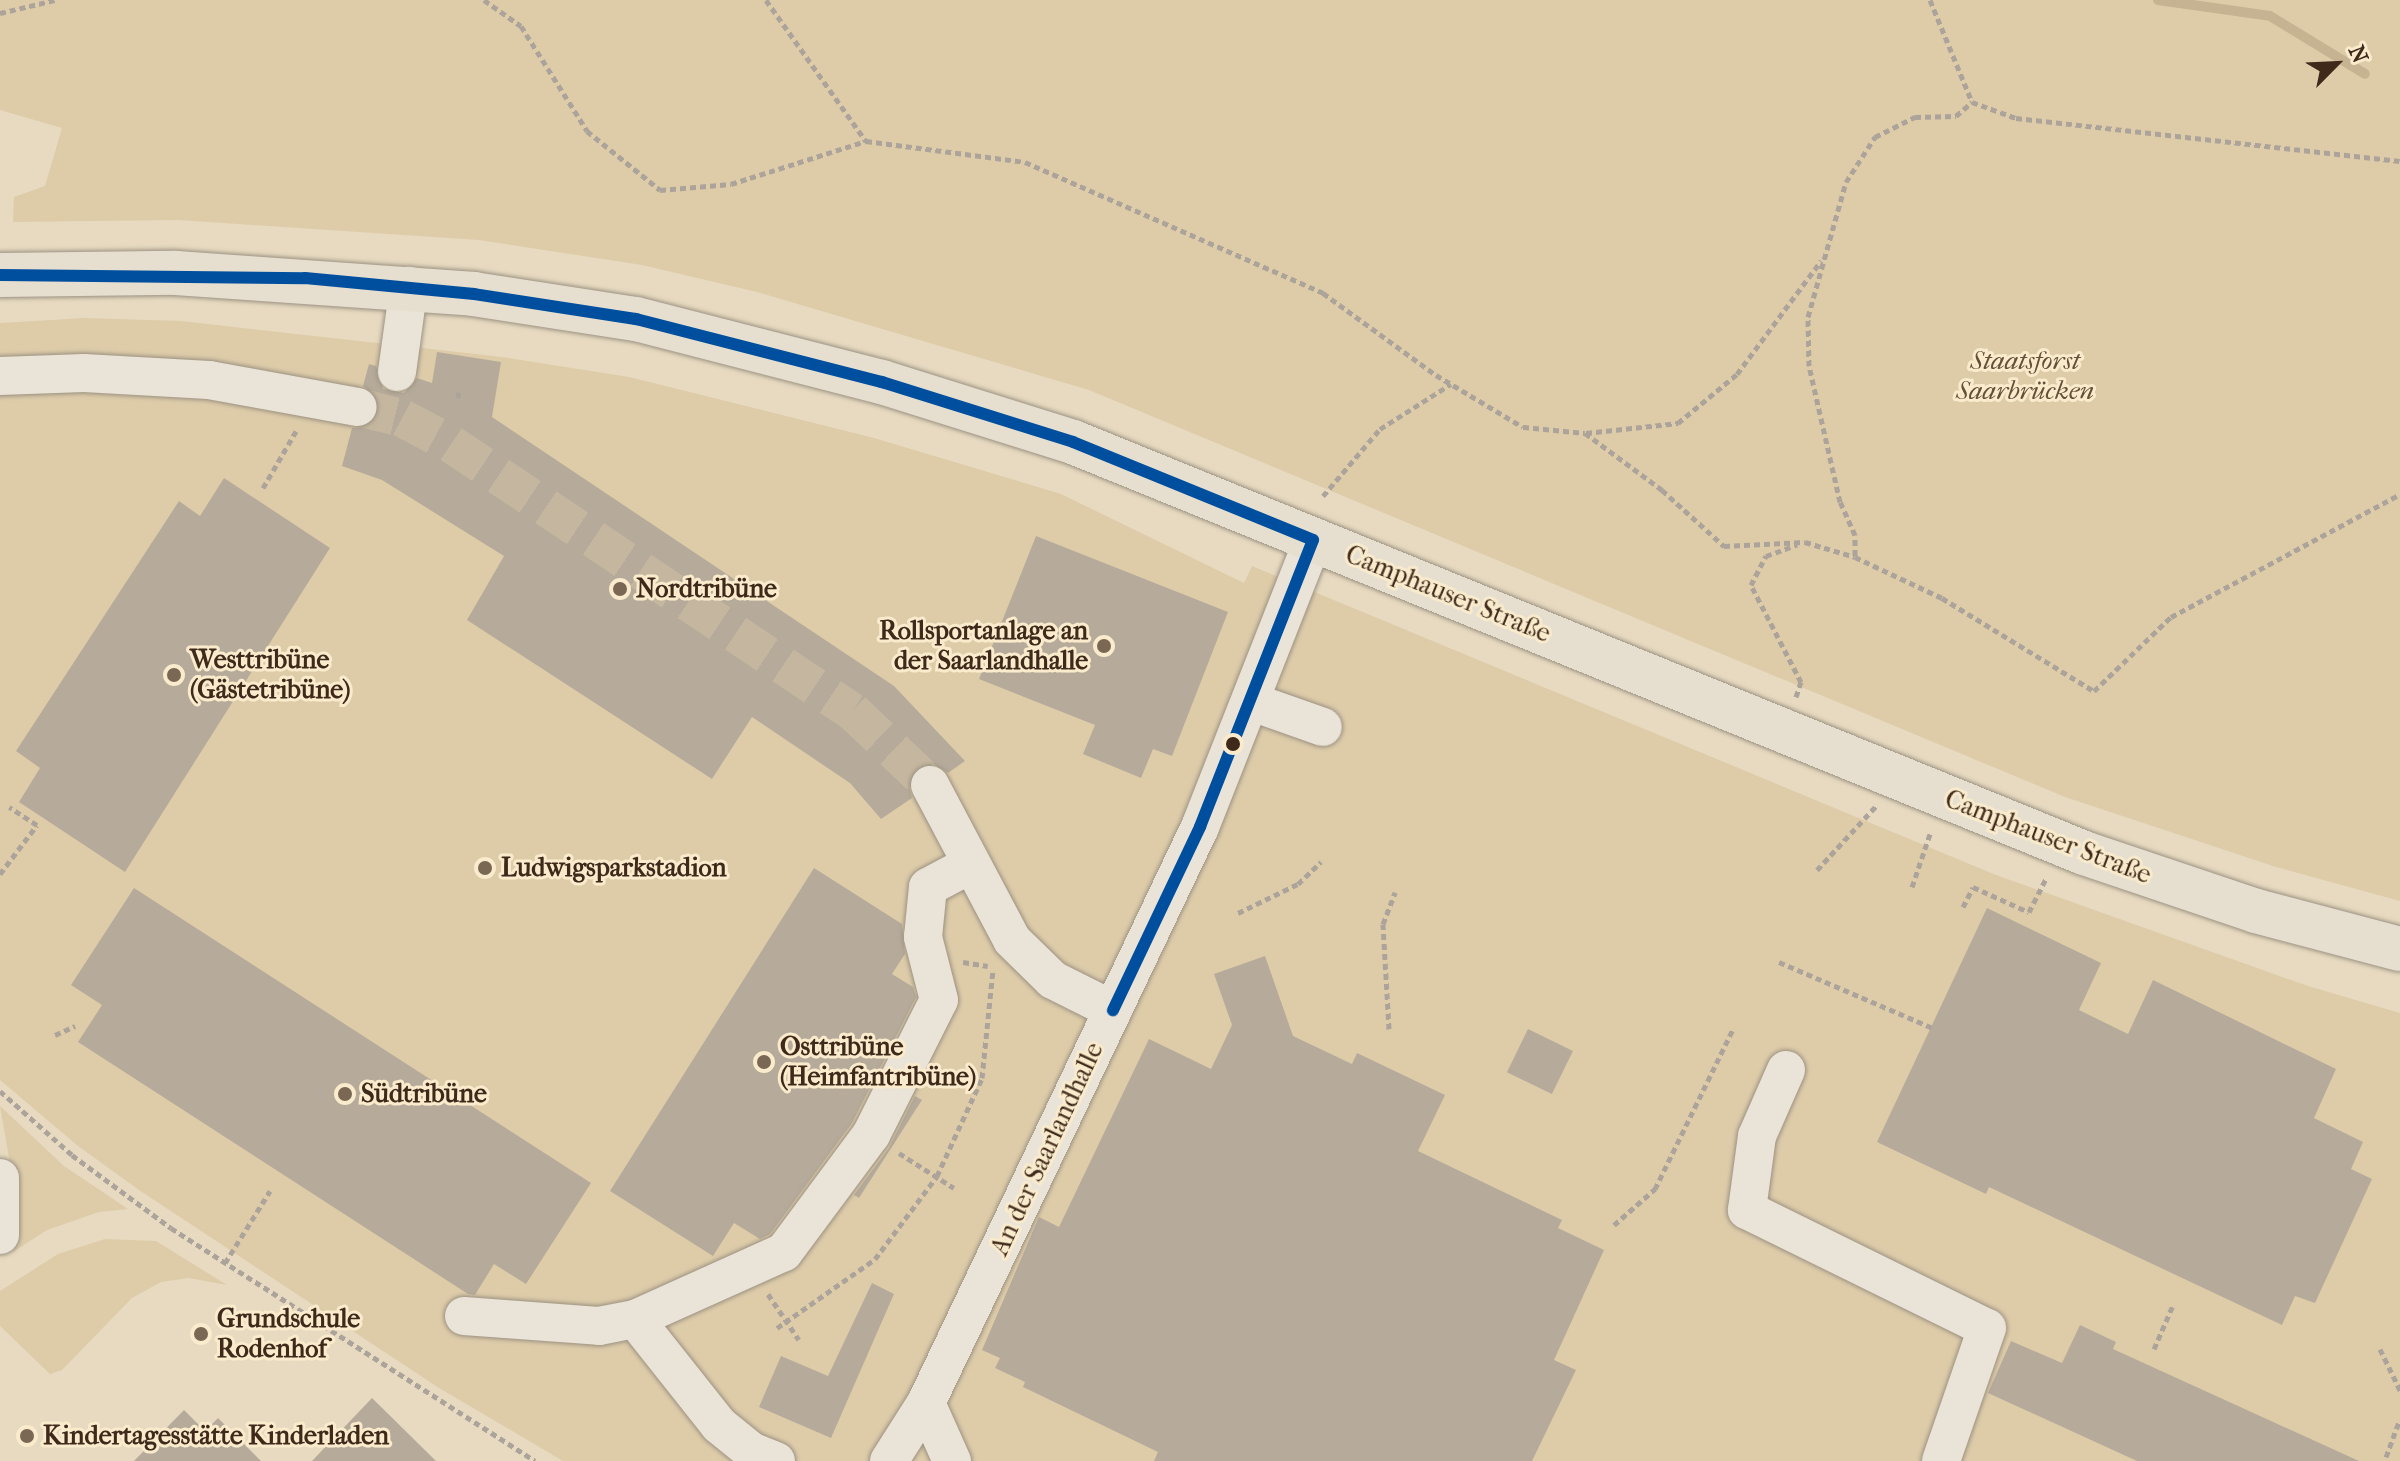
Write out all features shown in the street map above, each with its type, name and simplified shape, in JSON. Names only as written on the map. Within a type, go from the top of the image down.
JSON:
[{"type":"main road","name":"Camphauser Straße","points":[[0,275],[176,273],[409,286],[636,319],[852,373],[1073,442],[1943,798],[2193,891],[2400,949]]},
{"type":"street","points":[[397,372],[409,286]]},
{"type":"street","points":[[0,376],[84,373],[209,380],[358,407]]},
{"type":"street","name":"An der Saarlandhalle","points":[[891,1460],[926,1403],[1200,827],[1252,702],[1313,540]]},
{"type":"street","points":[[1252,702],[1323,727]]},
{"type":"street","points":[[930,785],[1012,940],[1053,980],[1113,1010]]},
{"type":"street","points":[[464,1316],[599,1326],[635,1319],[784,1252],[871,1135],[939,1000],[923,937],[928,887],[971,864]]},
{"type":"street","points":[[1786,1070],[1757,1136],[1747,1210],[1987,1328],[1941,1461]]},
{"type":"street","points":[[0,1178],[0,1235]]},
{"type":"street","points":[[635,1319],[719,1425],[751,1451],[776,1461]]},
{"type":"street","points":[[926,1403],[952,1461]]},
{"type":"path","points":[[0,13],[55,0]]},
{"type":"path","points":[[484,0],[521,26],[587,131],[660,190],[731,184],[866,141],[1025,162],[1323,293],[1452,383],[1523,427],[1585,433],[1678,423],[1737,374],[1824,257]]},
{"type":"path","points":[[766,0],[866,141]]},
{"type":"path","points":[[1930,0],[1972,102],[2016,118],[2400,161]]},
{"type":"path","points":[[1855,557],[1855,535],[1840,502],[1809,366],[1808,317],[1846,182],[1875,137],[1915,117],[1956,116],[1972,102]]},
{"type":"path","points":[[1323,496],[1380,429],[1452,383]]},
{"type":"path","points":[[263,488],[296,431]]},
{"type":"path","points":[[1585,433],[1662,490],[1724,546],[1805,542],[1855,557],[1942,598],[2094,691],[2171,617],[2400,494]]},
{"type":"path","points":[[1783,731],[1801,682],[1751,585],[1766,556],[1805,542]]},
{"type":"path","points":[[1817,870],[1900,780]]},
{"type":"path","points":[[1912,887],[1943,798]]},
{"type":"path","points":[[0,874],[37,825],[9,807]]},
{"type":"path","points":[[1238,913],[1298,884],[1321,862]]},
{"type":"path","points":[[1963,907],[1973,887],[2029,912]]},
{"type":"path","points":[[1389,1029],[1383,924],[1395,892]]},
{"type":"path","points":[[777,1328],[875,1259],[937,1176],[982,1078],[994,961]]},
{"type":"path","points":[[1779,962],[1933,1028]]},
{"type":"path","points":[[55,1035],[75,1026]]},
{"type":"path","points":[[1614,1225],[1655,1189],[1733,1029]]},
{"type":"path","points":[[0,1091],[72,1155],[225,1263],[535,1461]]},
{"type":"path","points":[[920,1165],[954,1188]]},
{"type":"path","points":[[225,1263],[270,1191]]},
{"type":"path","points":[[2154,1349],[2173,1305]]},
{"type":"path","points":[[778,1310],[799,1340]]},
{"type":"path","points":[[2380,1349],[2400,1390]]},
{"type":"path","points":[[2386,1457],[2400,1419]]},
{"type":"green space","name":"Staatsforst Saarbrücken","points":[[0,0],[2400,0],[2400,901],[2276,867],[2065,797],[1089,390],[757,292],[642,265],[479,240],[178,220],[13,222],[14,197],[45,186],[62,128],[0,110]]},
{"type":"green space","points":[[85,318],[181,321],[502,357],[629,377],[874,438],[1061,494],[1244,583],[1252,566],[1996,875],[2308,986],[2400,1013],[2400,1461],[563,1461],[439,1388],[139,1190],[78,1146],[0,1080],[0,323]]},
{"type":"green space","points":[[0,1106],[64,1166],[128,1209],[99,1212],[47,1230],[13,1252],[19,1216]]},
{"type":"green space","points":[[105,1239],[156,1241],[227,1285],[189,1278],[161,1282],[132,1298],[62,1370],[50,1374],[0,1326],[0,1291],[58,1254]]},
{"type":"building","name":"Nordtribüne","points":[[437,352],[501,362],[492,417],[894,686],[965,761],[948,773],[932,763],[919,766],[908,783],[912,798],[881,819],[850,783],[752,717],[712,779],[467,620],[504,556],[382,480],[342,466],[352,428],[366,427],[379,412],[378,399],[363,386],[369,364],[376,366],[383,389],[404,393],[417,378],[432,383]]},
{"type":"building","name":"Westtribüne (Gästetribüne)","points":[[224,478],[330,548],[125,872],[19,802],[40,768],[16,751],[179,501],[200,516]]},
{"type":"building","name":"Rollsportanlage an der Saarlandhalle","points":[[1036,536],[1228,612],[1172,756],[1153,749],[1141,778],[1083,754],[1095,725],[979,679]]},
{"type":"building","name":"Osttribüne (Heimfantribüne)","points":[[814,868],[902,924],[905,954],[892,974],[913,987],[916,997],[852,1123],[770,1234],[760,1239],[734,1223],[713,1256],[610,1191]]},
{"type":"building","name":"Südtribüne","points":[[134,888],[591,1183],[526,1284],[494,1264],[475,1295],[468,1294],[78,1042],[102,1005],[71,985]]},
{"type":"building","points":[[1987,908],[2101,963],[2079,1010],[2128,1034],[2153,980],[2336,1069],[2314,1118],[2363,1142],[2351,1169],[2372,1179],[2315,1303],[2295,1296],[2282,1325],[1989,1187],[1986,1194],[1877,1142]]},
{"type":"building","points":[[1265,956],[1293,1036],[1352,1064],[1357,1053],[1445,1095],[1418,1151],[1562,1220],[1558,1228],[1604,1250],[1554,1360],[1576,1370],[1532,1461],[1154,1461],[1158,1452],[1023,1387],[1025,1382],[995,1368],[1000,1358],[982,1350],[1039,1217],[1059,1227],[1149,1039],[1211,1069],[1232,1025],[1214,974]]},
{"type":"building","points":[[1528,1029],[1573,1051],[1552,1094],[1507,1072]]},
{"type":"building","points":[[915,1096],[922,1100],[859,1198],[854,1195],[889,1148]]},
{"type":"building","points":[[872,1283],[894,1294],[831,1438],[759,1407],[781,1356],[828,1376]]},
{"type":"building","points":[[2080,1325],[2116,1342],[2113,1349],[2359,1461],[2137,1461],[1988,1393],[2011,1341],[2062,1363]]},
{"type":"building","name":"Grundschule Rodenhof","points":[[372,1398],[436,1461],[312,1461]]},
{"type":"building","name":"Grundschule Rodenhof","points":[[184,1410],[205,1431],[218,1418],[261,1461],[134,1461]]},
{"type":"waterway","points":[[2158,0],[2270,16],[2365,74]]},
{"type":"tunnel","points":[[358,407],[402,418],[451,444],[852,711],[930,785]]},
{"type":"transit line","points":[[0,275],[305,278],[474,294],[636,319],[882,382],[1073,442],[1313,540],[1200,827],[1113,1010]]},
{"type":"place","name":"Nordtribüne","points":[[620,589]]},
{"type":"place","name":"Rollsportanlage an der Saarlandhalle","points":[[1104,646]]},
{"type":"place","name":"Westtribüne (Gästetribüne)","points":[[174,675]]},
{"type":"place","name":"Ludwigsparkstadion","points":[[485,868]]},
{"type":"place","name":"Osttribüne (Heimfantribüne)","points":[[764,1062]]},
{"type":"place","name":"Südtribüne","points":[[345,1094]]},
{"type":"place","name":"Grundschule Rodenhof","points":[[201,1334]]},
{"type":"place","name":"Kindertagesstätte Kinderladen","points":[[27,1436]]}]
